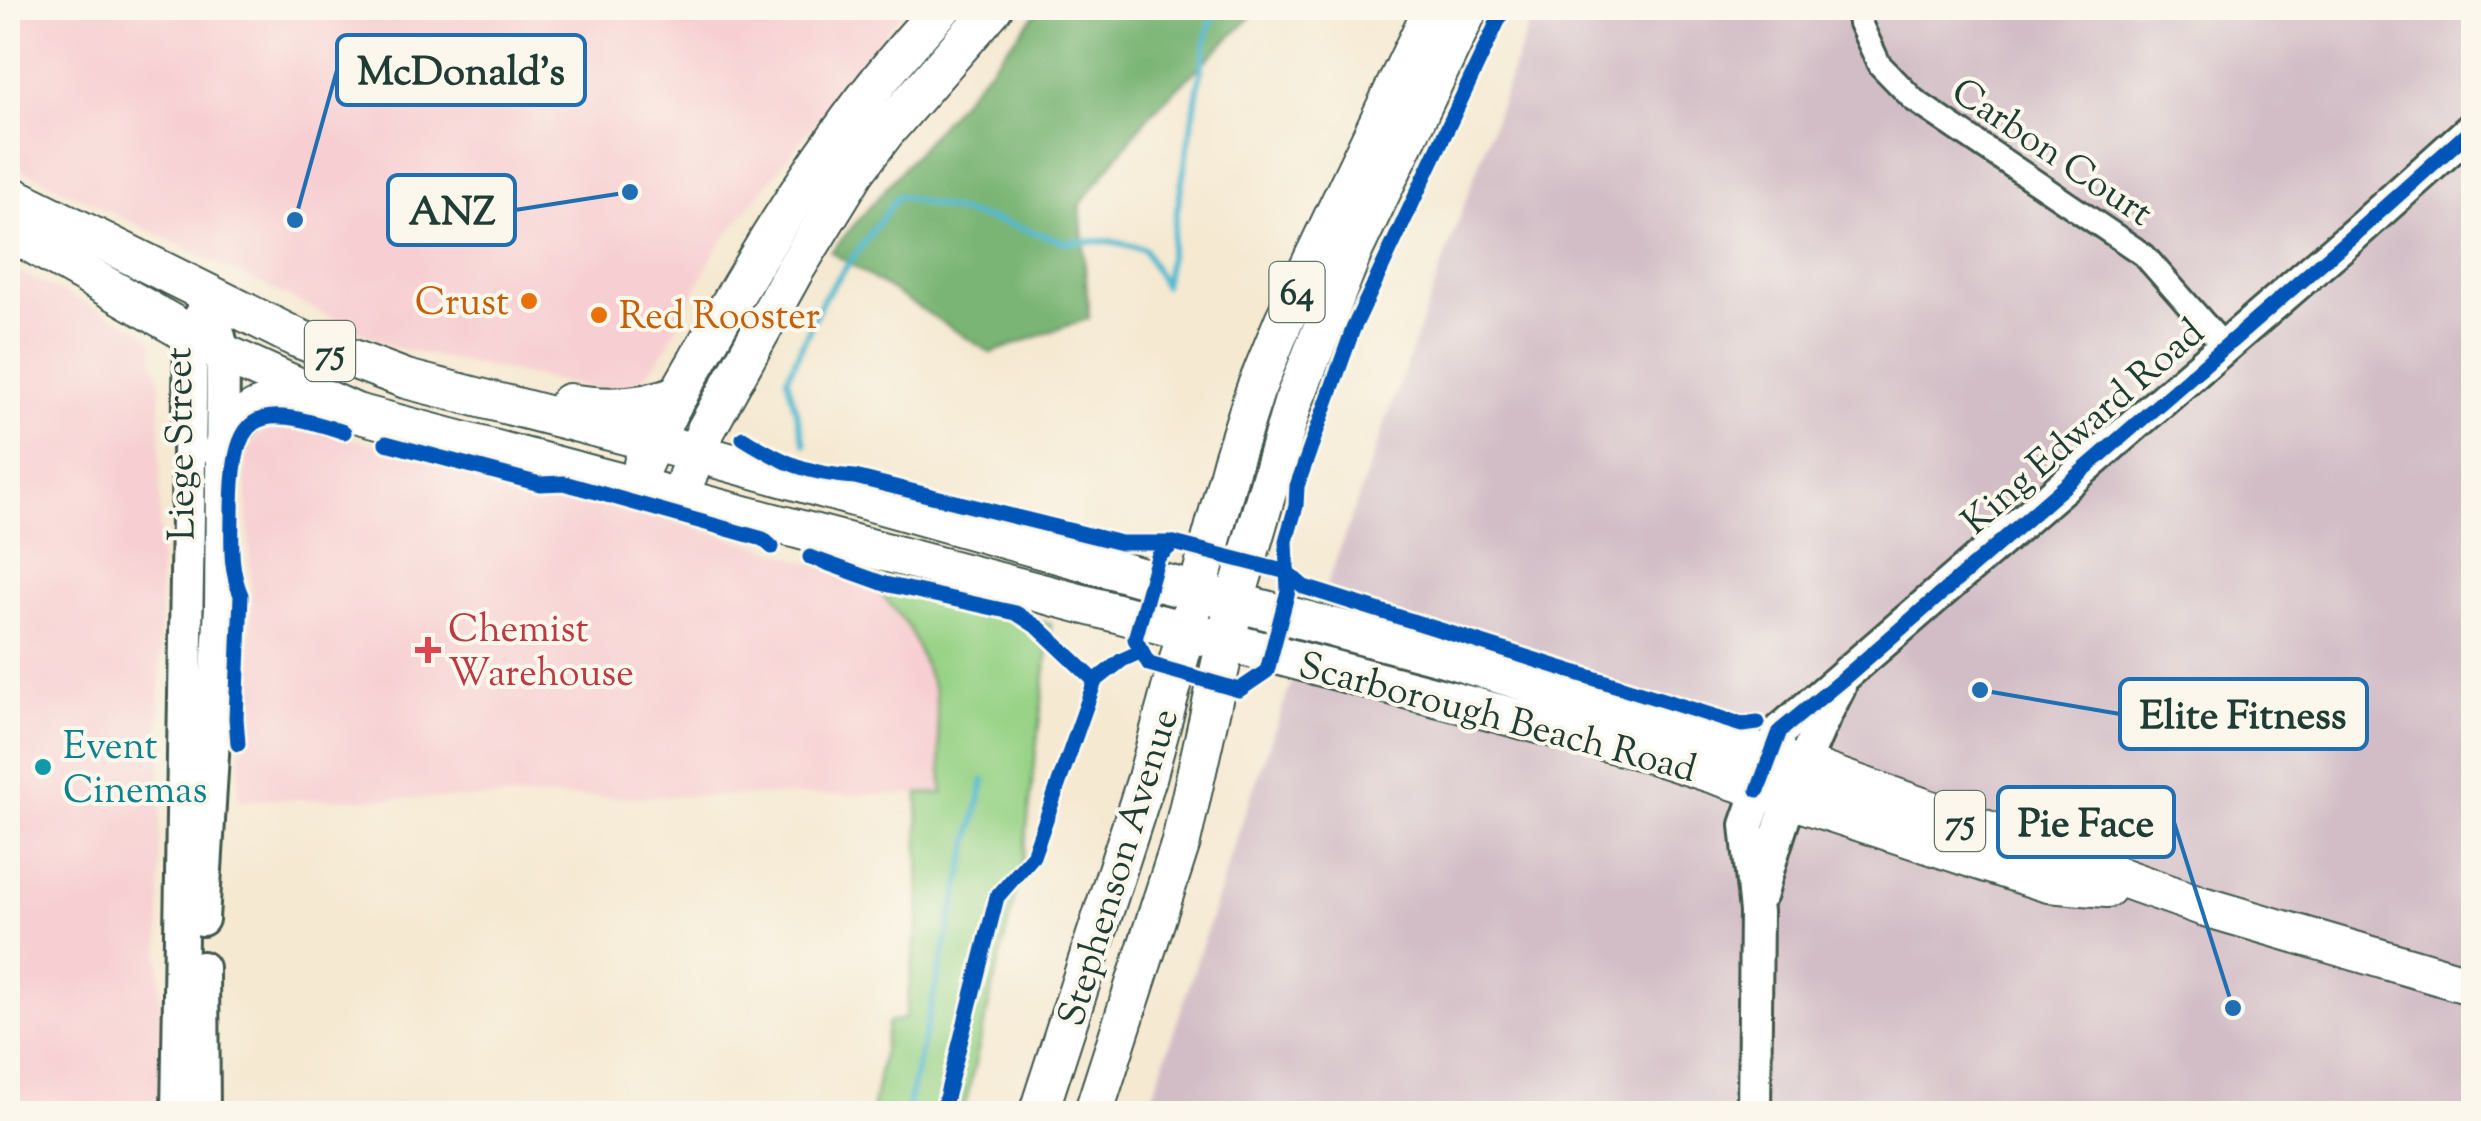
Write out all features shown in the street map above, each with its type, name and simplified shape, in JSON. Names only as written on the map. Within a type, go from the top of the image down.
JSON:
[{"type":"main road","points":[[635,484],[652,442],[762,248],[830,144],[942,8]]},
{"type":"main road","points":[[679,498],[706,430],[854,172],[993,8]]},
{"type":"main road","name":"Stephenson Avenue","points":[[1038,1114],[1092,956],[1255,391],[1284,320],[1433,8]]},
{"type":"main road","name":"Stephenson Avenue","points":[[1093,1114],[1182,842],[1225,641],[1293,402],[1353,251],[1469,8]]},
{"type":"main road","name":"King Edward Road","points":[[1754,1114],[1756,912],[1778,828],[1780,730],[2474,126]]},
{"type":"main road","name":"Scarborough Beach Road","points":[[8,194],[298,338],[406,379],[696,453],[1440,656],[1779,779],[2048,883],[2079,888],[2149,889],[2474,986]]},
{"type":"main road","name":"Scarborough Beach Road","points":[[8,230],[207,345],[373,418],[1649,753],[1779,779]]},
{"type":"main road","points":[[740,465],[731,436],[747,392],[782,320],[794,272]]},
{"type":"main road","name":"Liege Street","points":[[178,1114],[209,296]]},
{"type":"main road","name":"Liege Street","points":[[204,1114],[202,910],[221,607],[222,451],[207,345]]},
{"type":"main road","points":[[457,392],[498,392],[588,406],[656,402],[679,394]]},
{"type":"main road","points":[[222,451],[240,418],[260,407],[291,407],[373,418]]},
{"type":"street","name":"Carbon Court","points":[[1857,8],[1879,64],[1914,100],[2144,255],[2224,346]]},
{"type":"shaded area","points":[[8,8],[905,8],[716,249],[664,352],[643,379],[626,390],[611,392],[395,348],[8,163]]},
{"type":"shaded area","points":[[1535,8],[2473,8],[2473,1113],[1147,1114],[1250,798]]},
{"type":"shaded area","points":[[8,267],[140,329],[153,342],[160,380],[160,1113],[8,1113]]},
{"type":"shaded area","points":[[291,423],[552,487],[760,546],[875,586],[909,627],[935,691],[943,794],[238,800],[240,748],[245,747],[252,600],[245,463],[247,449],[267,428]]},
{"type":"green space","points":[[1041,8],[1252,8],[1250,18],[1149,115],[1080,205],[1089,318],[991,353],[831,252]]},
{"type":"green space","points":[[875,586],[1051,624],[1023,862],[963,1113],[872,1113],[888,1022],[905,1019],[920,911],[918,794],[943,793],[935,691],[909,627]]},
{"type":"waterway","points":[[805,444],[787,378],[823,299],[898,196],[1065,242],[1110,241],[1144,249],[1164,286],[1208,30],[1218,8]]},
{"type":"waterway","points":[[906,1114],[984,780]]},
{"type":"cycle path","points":[[1174,543],[1158,557],[1135,639],[1149,664],[1239,690],[1267,671],[1288,591],[1286,541],[1297,486],[1353,329],[1504,8]]},
{"type":"cycle path","points":[[1758,790],[1780,731],[2474,127]]},
{"type":"cycle path","points":[[238,744],[241,595],[232,543],[237,453],[244,434],[254,423],[268,417],[288,417],[344,432]]},
{"type":"cycle path","points":[[743,438],[809,470],[855,477],[1121,543],[1174,543],[1287,572],[1304,587],[1742,725],[1758,723]]},
{"type":"cycle path","points":[[386,443],[540,484],[564,483],[763,539],[772,547]]},
{"type":"cycle path","points":[[810,557],[885,584],[1016,613],[1039,628],[1095,681]]},
{"type":"cycle path","points":[[942,1114],[997,897],[1033,856],[1095,681],[1122,660],[1142,651]]},
{"type":"place","name":"ANZ","points":[[630,192]]},
{"type":"place","name":"McDonald's","points":[[295,220]]},
{"type":"place","name":"Crust","points":[[529,301]]},
{"type":"place","name":"Red Rooster","points":[[599,315]]},
{"type":"place","name":"Chemist Warehouse","points":[[428,650]]},
{"type":"place","name":"Elite Fitness","points":[[1980,690]]},
{"type":"place","name":"Event Cinemas","points":[[43,767]]},
{"type":"place","name":"Pie Face","points":[[2233,1008]]}]
